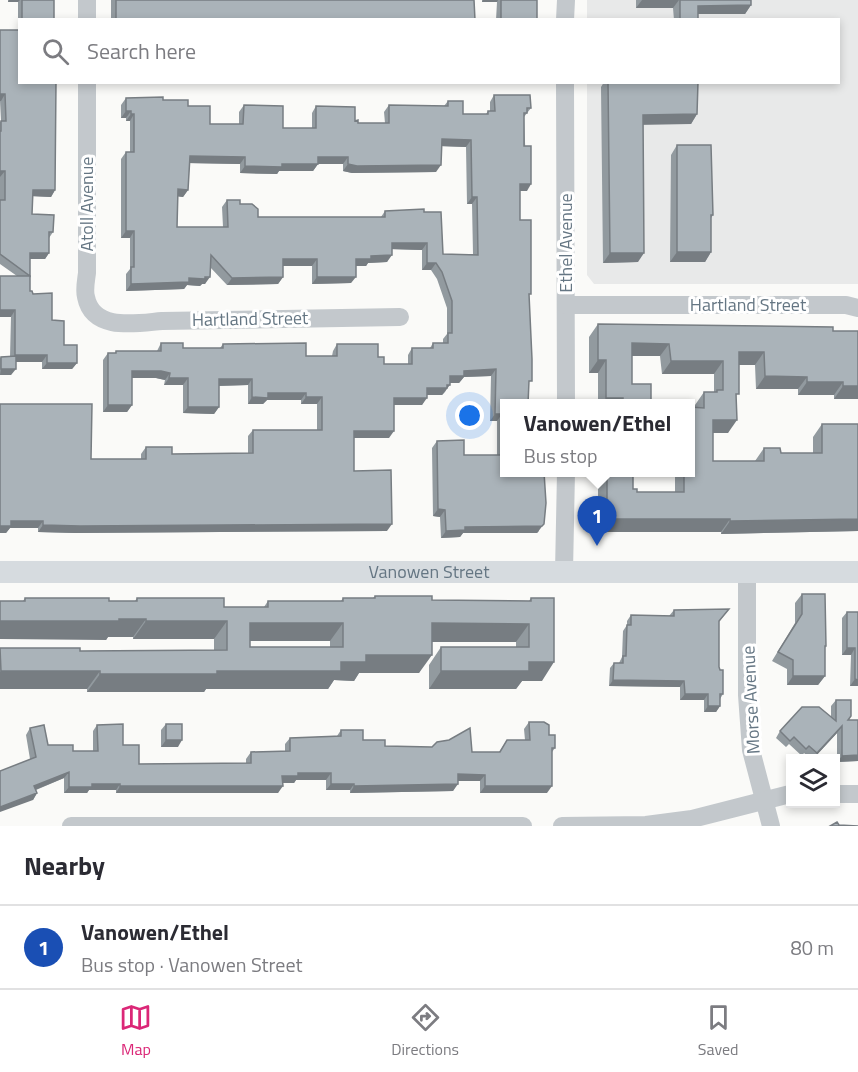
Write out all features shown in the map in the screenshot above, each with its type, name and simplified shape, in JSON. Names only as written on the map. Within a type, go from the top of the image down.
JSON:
[{"type":"main road","name":"Vanowen Street","points":[[0,572],[858,572]]},
{"type":"street","points":[[87,0],[87,18]]},
{"type":"street","points":[[565,18],[566,0]]},
{"type":"street","name":"Atoll Avenue","points":[[87,84],[85,296],[91,309],[102,319]]},
{"type":"street","name":"Ethel Avenue","points":[[566,84],[566,399]]},
{"type":"street","name":"Hartland Street","points":[[566,305],[846,305],[858,308]]},
{"type":"street","name":"Hartland Street","points":[[102,319],[117,324],[127,324],[162,321],[400,316]]},
{"type":"street","points":[[564,572],[566,477]]},
{"type":"street","name":"Morse Avenue","points":[[747,573],[748,706],[751,750],[771,826]]},
{"type":"street","points":[[840,794],[858,794]]},
{"type":"street","points":[[562,826],[646,825],[692,819],[786,795]]},
{"type":"street","points":[[72,826],[523,826]]},
{"type":"shaded area","points":[[587,0],[858,0],[858,284],[594,284],[587,275],[587,84],[840,84],[840,18],[587,18]]},
{"type":"building","points":[[22,0],[54,0],[54,18],[22,18]]},
{"type":"building","points":[[116,0],[474,0],[475,18],[116,18]]},
{"type":"building","points":[[501,0],[537,0],[537,18],[501,18]]},
{"type":"building","points":[[680,0],[751,0],[751,5],[698,6],[698,18],[680,18]]},
{"type":"building","points":[[0,30],[18,30],[18,84],[56,84],[55,190],[33,190],[32,214],[54,215],[53,232],[49,232],[49,253],[30,253],[30,276],[0,254],[0,200],[5,200],[5,171],[0,171],[0,131],[1,121],[6,121],[5,94],[0,94]]},
{"type":"building","points":[[608,84],[698,84],[697,114],[643,115],[644,253],[610,253]]},
{"type":"building","points":[[494,95],[530,95],[531,108],[527,108],[527,113],[524,113],[524,146],[531,146],[531,184],[520,184],[520,220],[531,220],[531,294],[529,294],[532,381],[529,381],[528,399],[500,399],[500,414],[495,414],[496,369],[464,371],[464,376],[450,376],[450,385],[447,385],[447,388],[427,388],[427,398],[394,398],[394,431],[354,431],[354,471],[391,470],[392,524],[80,526],[43,525],[43,521],[11,521],[11,526],[0,526],[0,404],[92,404],[91,459],[146,459],[146,447],[172,447],[172,454],[253,453],[253,430],[322,430],[322,397],[306,397],[306,393],[268,393],[268,398],[252,397],[252,379],[219,379],[219,407],[188,407],[188,378],[169,378],[170,373],[161,371],[132,371],[132,405],[108,405],[108,353],[161,351],[161,343],[183,343],[183,348],[223,348],[223,344],[306,343],[306,356],[337,356],[337,344],[378,344],[378,357],[384,357],[384,364],[412,364],[412,348],[433,348],[433,343],[448,343],[448,333],[452,333],[452,301],[442,272],[436,263],[427,263],[427,243],[392,243],[392,255],[356,259],[356,277],[317,277],[317,259],[283,259],[283,277],[232,278],[211,255],[210,277],[205,277],[205,279],[189,278],[189,282],[131,284],[131,267],[134,267],[134,231],[126,231],[126,152],[134,152],[134,114],[126,111],[126,98],[163,97],[163,100],[188,100],[188,106],[210,106],[210,124],[243,124],[244,105],[283,106],[283,128],[316,128],[316,106],[355,107],[355,121],[358,120],[358,123],[389,123],[389,105],[448,106],[448,101],[463,101],[463,114],[488,114],[488,111],[495,111]],"holes":[[[442,139],[471,140],[472,197],[477,197],[478,255],[443,254],[441,212],[424,212],[424,209],[385,211],[385,217],[258,217],[258,209],[252,204],[240,204],[240,200],[227,200],[228,227],[177,227],[178,189],[188,190],[190,156],[245,157],[245,166],[282,167],[282,164],[318,164],[318,157],[348,157],[348,164],[357,166],[441,165]]]},
{"type":"building","points":[[677,145],[711,145],[713,215],[711,215],[711,252],[677,252]]},
{"type":"building","points":[[0,276],[30,276],[30,291],[33,294],[52,293],[52,320],[64,321],[64,345],[77,345],[77,363],[47,363],[47,355],[15,355],[15,310],[0,310]]},
{"type":"building","points":[[598,324],[833,327],[833,331],[858,331],[858,386],[843,386],[843,382],[807,382],[807,377],[765,376],[764,352],[739,352],[737,420],[713,420],[713,461],[764,461],[764,448],[780,448],[781,453],[822,453],[822,424],[858,424],[858,519],[730,521],[730,519],[607,518],[607,477],[633,477],[633,489],[637,489],[637,492],[684,492],[684,477],[695,477],[695,407],[704,408],[704,392],[723,390],[723,361],[671,361],[669,344],[632,343],[632,384],[651,384],[651,399],[623,399],[606,398],[606,360],[598,360]]},
{"type":"building","points":[[16,356],[16,369],[1,369],[1,357]]},
{"type":"building","points":[[464,440],[464,455],[500,455],[500,477],[544,477],[546,503],[544,524],[542,526],[465,527],[465,530],[446,531],[445,510],[438,509],[437,441]]},
{"type":"building","points":[[802,594],[825,594],[825,676],[793,676],[793,660],[778,652],[802,614]]},
{"type":"building","points":[[375,596],[432,596],[432,600],[531,601],[531,598],[554,598],[554,662],[529,662],[529,671],[441,671],[441,647],[529,647],[529,624],[432,623],[432,655],[366,655],[366,662],[341,662],[341,671],[100,674],[100,671],[1,671],[0,648],[80,648],[80,651],[227,650],[227,621],[119,619],[119,621],[0,621],[0,601],[25,601],[25,598],[109,598],[109,601],[137,601],[137,598],[224,598],[224,607],[268,607],[268,601],[343,601],[343,598],[375,598]],"holes":[[[250,623],[343,623],[343,647],[250,647]]]},
{"type":"building","points":[[729,609],[719,621],[719,667],[723,670],[723,694],[720,694],[720,706],[708,706],[708,694],[685,694],[684,681],[613,680],[614,663],[623,663],[623,656],[626,656],[627,625],[631,625],[631,615],[674,616],[674,610]]},
{"type":"building","points":[[847,612],[858,612],[858,680],[855,679],[855,648],[847,648]]},
{"type":"building","points":[[836,700],[851,700],[851,716],[848,720],[858,720],[858,755],[842,756],[842,726],[817,753],[809,746],[806,749],[794,737],[790,741],[780,731],[802,707],[819,707],[836,721]]},
{"type":"building","points":[[529,722],[544,722],[549,725],[549,735],[555,735],[555,748],[552,748],[552,786],[485,786],[485,775],[458,774],[458,784],[354,786],[354,784],[331,784],[331,773],[298,773],[298,776],[282,776],[283,786],[92,784],[92,787],[69,787],[69,772],[34,786],[37,793],[0,807],[0,771],[36,757],[30,728],[44,725],[48,745],[73,745],[73,751],[98,751],[97,725],[123,724],[123,745],[139,745],[139,764],[251,763],[251,752],[290,751],[290,738],[341,736],[341,730],[363,730],[363,740],[385,740],[385,746],[432,747],[437,742],[449,740],[470,728],[472,752],[500,752],[507,740],[530,740]]},
{"type":"building","points":[[166,724],[182,724],[182,740],[166,740]]},
{"type":"building","points":[[837,822],[839,825],[858,826],[830,826]]},
{"type":"place","name":"Vanowen/Ethel","points":[[597,546]]}]
